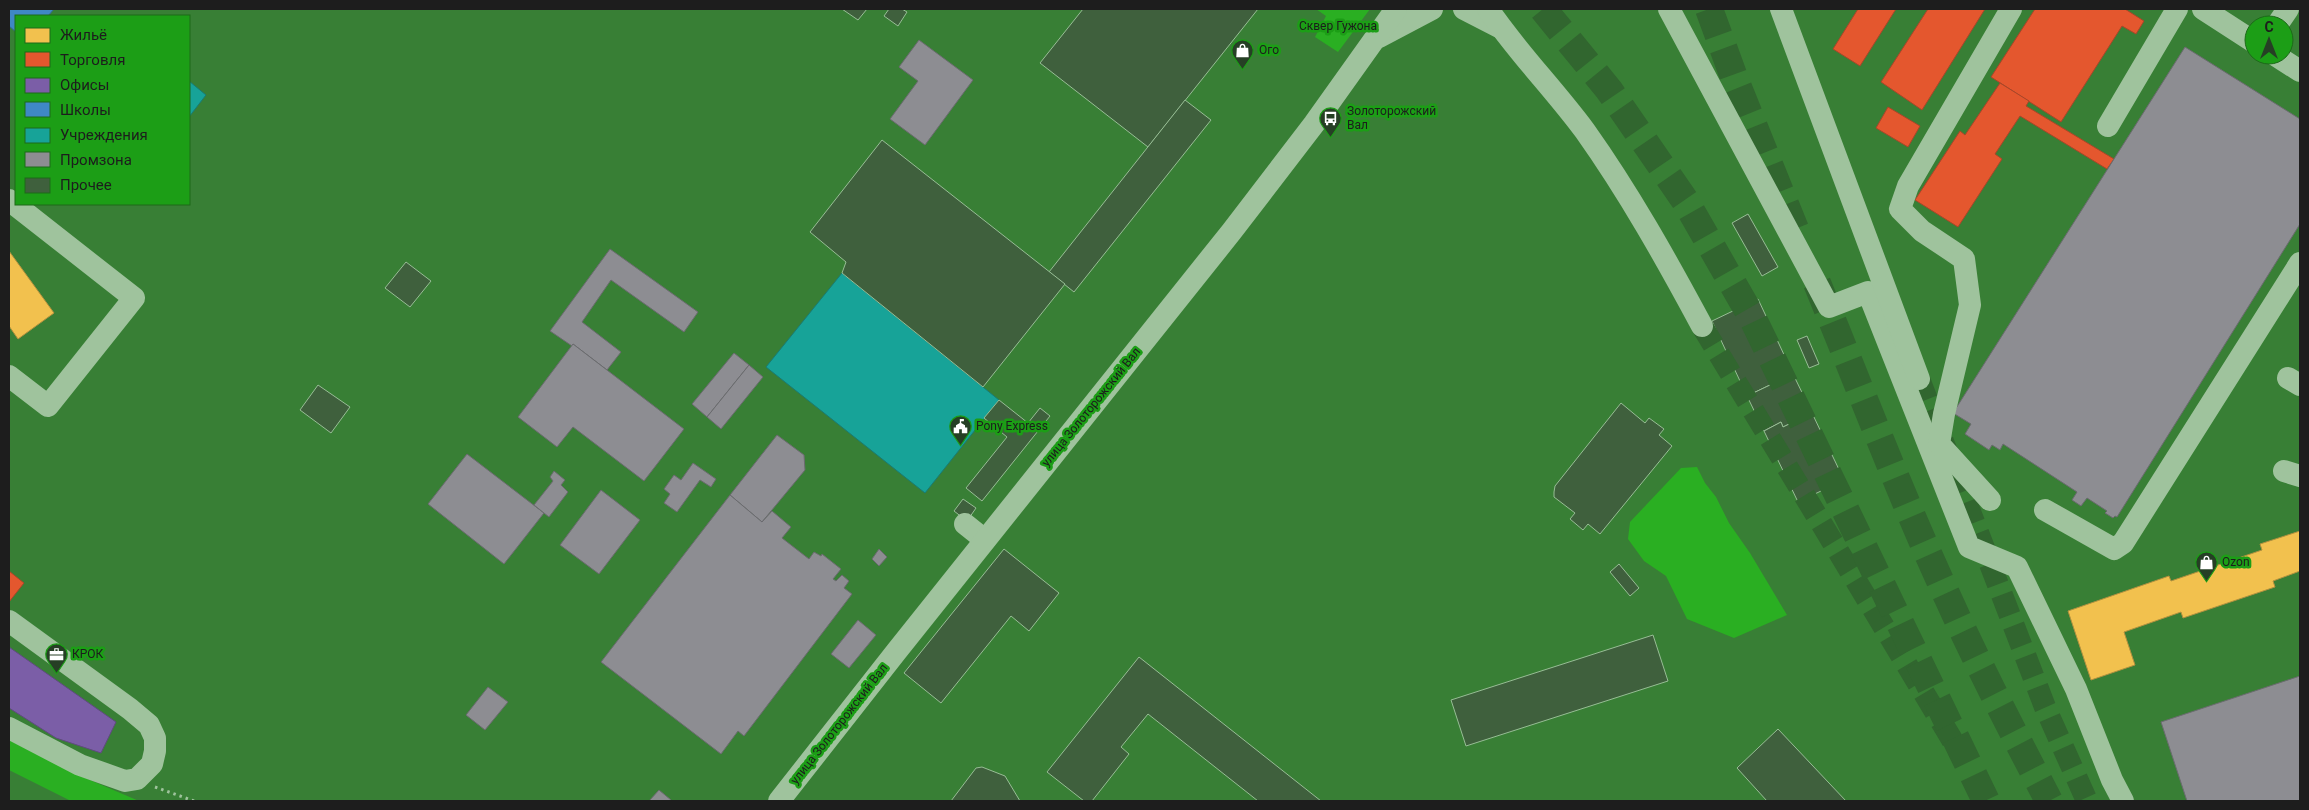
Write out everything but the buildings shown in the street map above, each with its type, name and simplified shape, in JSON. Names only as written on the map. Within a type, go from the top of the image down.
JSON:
[{"type":"street","name":"улица Золоторожский Вал","points":[[779,801],[1232,231],[1314,124],[1396,9]]},
{"type":"street","points":[[1374,39],[1432,9]]},
{"type":"street","points":[[1464,9],[1473,12],[1502,29]]},
{"type":"street","points":[[1488,9],[1584,130],[1645,221],[1702,326]]},
{"type":"street","points":[[1669,9],[1828,307],[1868,292],[1969,547],[2017,567],[2076,689],[2112,780],[2123,801]]},
{"type":"street","points":[[1781,9],[1919,379]]},
{"type":"street","points":[[1990,500],[1939,444],[1944,414],[1970,305],[1964,259],[1922,231],[1900,209],[1908,186],[2011,9]]},
{"type":"street","points":[[2108,126],[2176,9]]},
{"type":"street","points":[[2203,9],[2244,36]]},
{"type":"street","points":[[9,376],[48,406],[134,298],[15,205]]},
{"type":"street","points":[[2045,510],[2114,549],[2123,543],[2300,263]]},
{"type":"street","points":[[965,524],[985,540]]},
{"type":"street","points":[[9,621],[130,708],[149,725],[155,738],[156,751],[152,764],[137,779],[125,781],[80,765],[9,728]]},
{"type":"path","points":[[159,789],[194,801]]},
{"type":"green space","name":"Сквер Гужона","points":[[1316,9],[1370,9],[1338,52],[1315,37],[1326,16]]},
{"type":"green space","points":[[1697,467],[1705,483],[1716,497],[1729,523],[1750,553],[1787,615],[1734,638],[1687,619],[1666,576],[1644,561],[1628,539],[1630,522],[1681,468]]},
{"type":"green space","points":[[9,740],[76,774],[139,801],[71,801],[9,770]]},
{"type":"tunnel","points":[[1543,9],[1609,90],[1686,202],[1754,321],[1986,801]]},
{"type":"tunnel","points":[[1709,9],[1735,80],[1795,229]]},
{"type":"tunnel","points":[[1817,283],[1930,559],[1984,675],[2049,801]]},
{"type":"tunnel","points":[[1702,326],[1965,761]]},
{"type":"tunnel","points":[[1919,379],[2045,707],[2087,801]]},
{"type":"place","name":"Ого","points":[[1243,69]]},
{"type":"place","name":"Золоторожский Вал","points":[[1331,137]]},
{"type":"place","name":"Pony Express","points":[[960,445]]},
{"type":"place","name":"Ozon","points":[[2206,581]]},
{"type":"place","name":"КРОК","points":[[56,673]]}]
